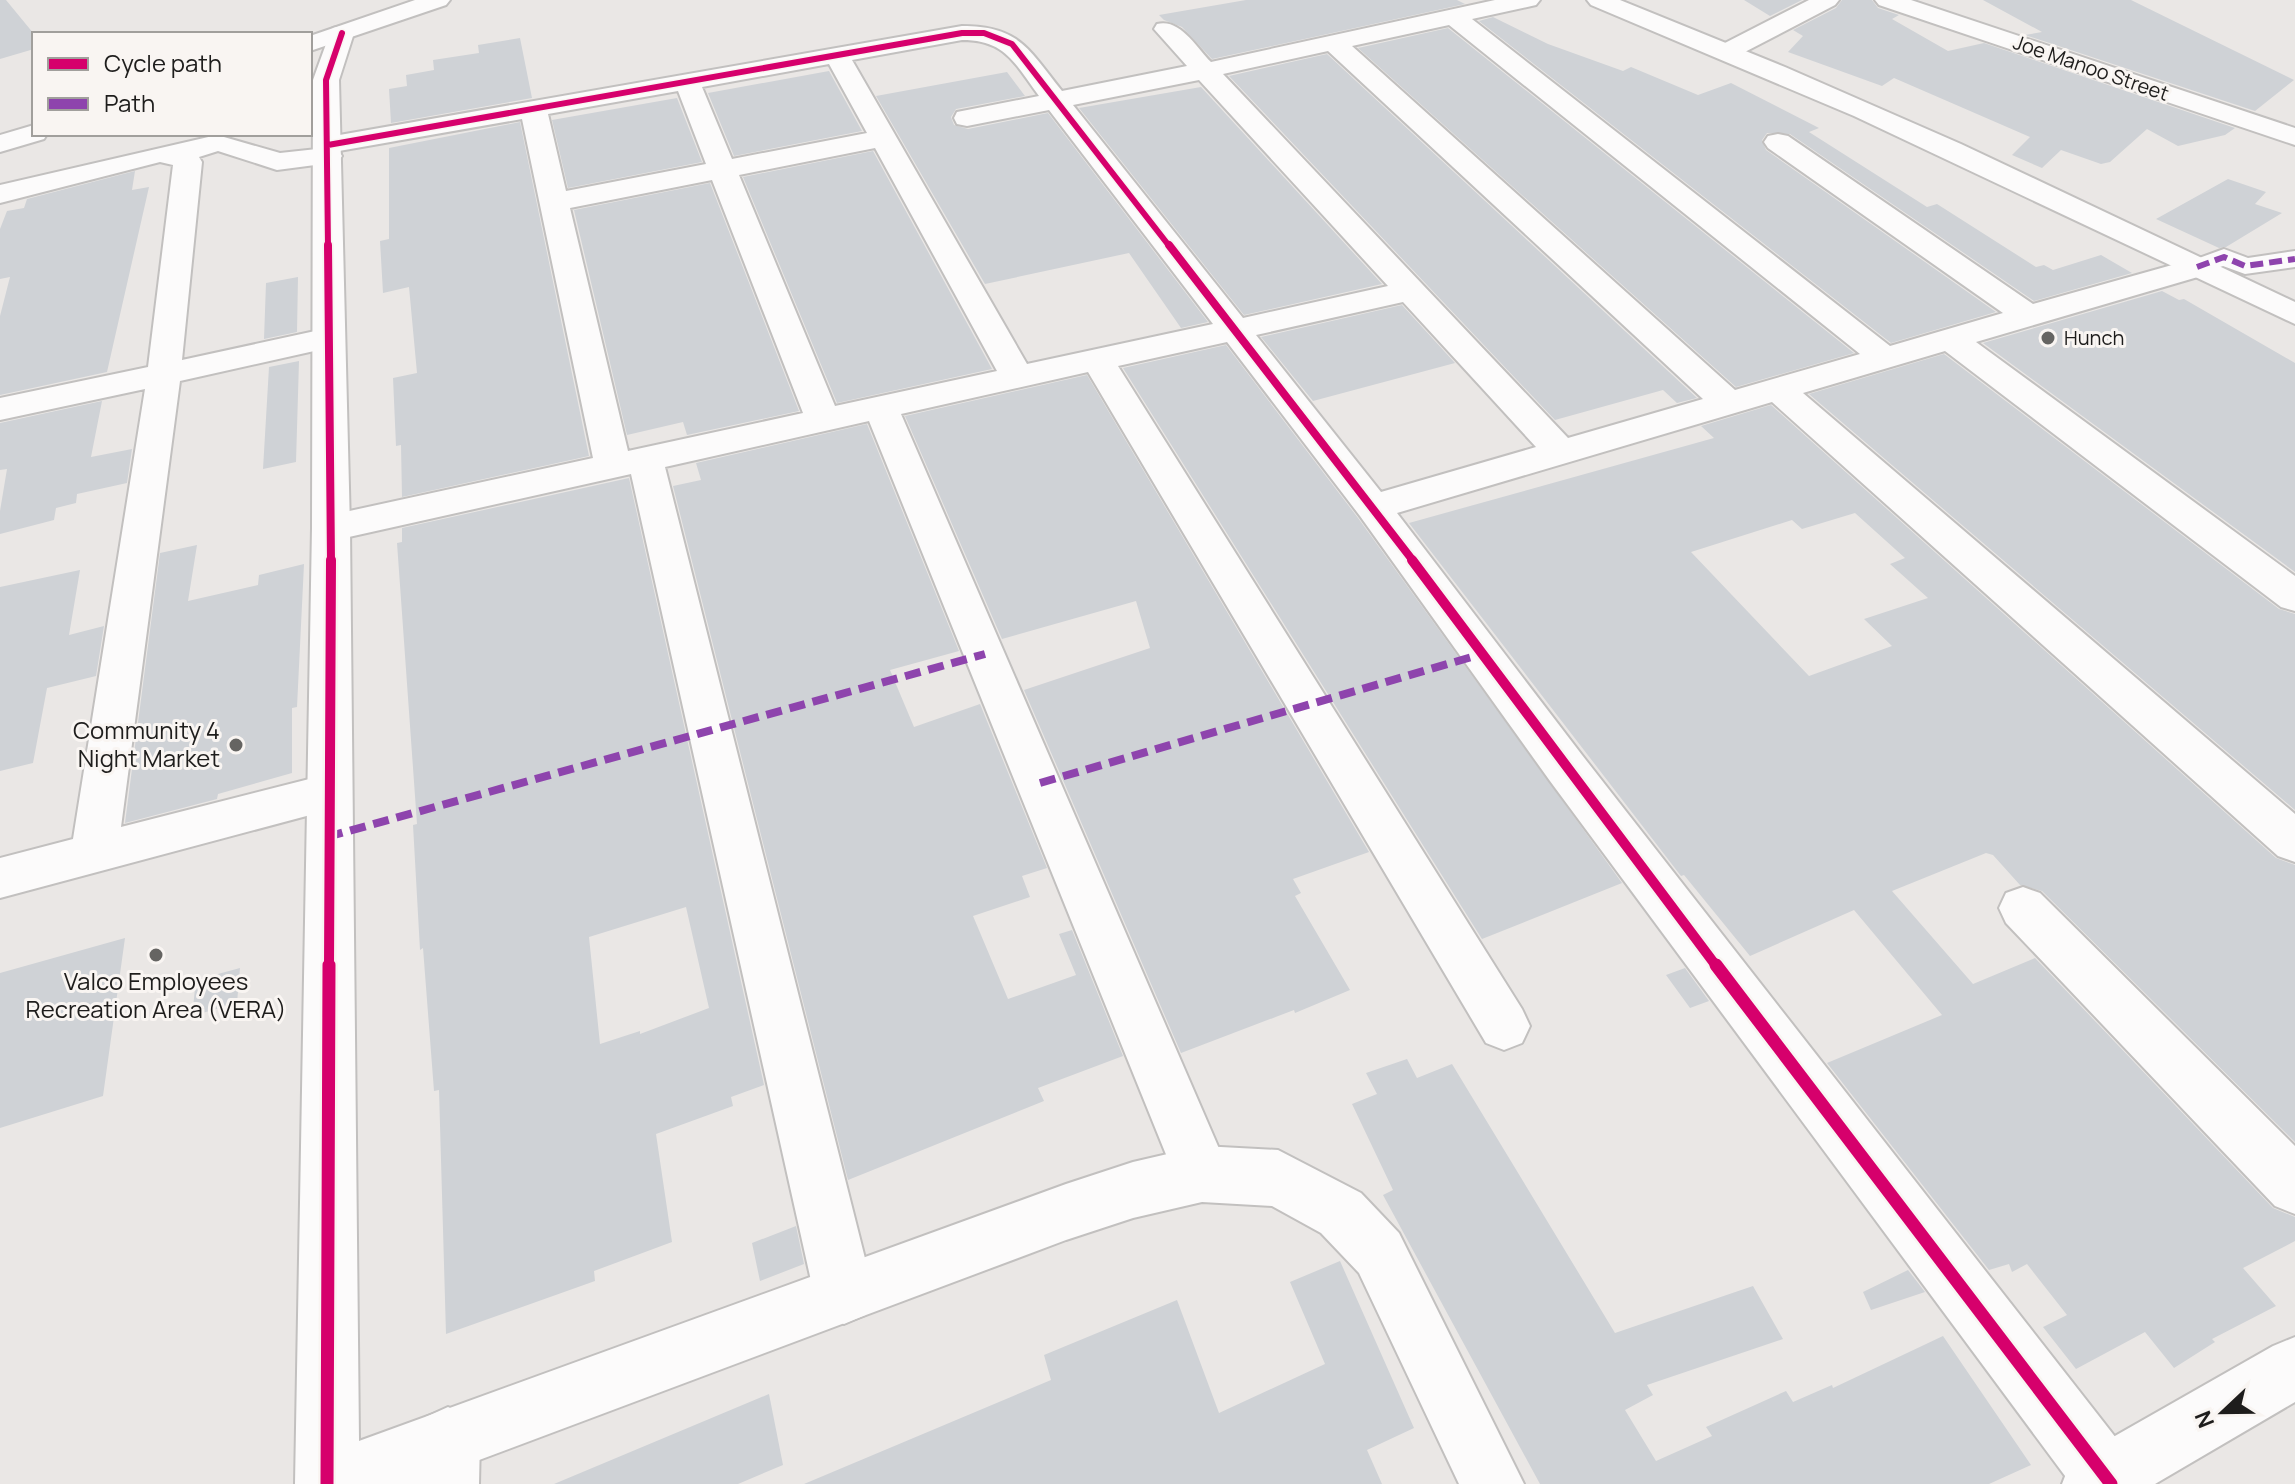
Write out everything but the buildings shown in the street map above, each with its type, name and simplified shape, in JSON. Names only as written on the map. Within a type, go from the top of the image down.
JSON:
[{"type":"main road","points":[[312,54],[383,0]]},
{"type":"main road","points":[[312,55],[342,33],[438,0]]},
{"type":"main road","points":[[967,118],[1208,70],[1528,0]]},
{"type":"main road","points":[[1599,0],[1730,50],[1909,128],[2295,314]]},
{"type":"main road","points":[[1730,50],[1827,0]]},
{"type":"main road","name":"Joe Manoo Street","points":[[1887,0],[2295,137]]},
{"type":"main road","points":[[1453,16],[1885,358]]},
{"type":"main road","points":[[1166,29],[1208,70],[1560,452]]},
{"type":"main road","points":[[312,55],[342,33]]},
{"type":"main road","points":[[0,227],[4,190],[142,158],[175,155],[197,146],[217,143],[244,149],[277,162],[533,109],[962,33],[984,33],[1012,44],[1373,507],[2104,1482],[2295,1368]]},
{"type":"main road","points":[[1334,43],[1728,403]]},
{"type":"main road","points":[[837,55],[1017,376]]},
{"type":"main road","points":[[312,67],[328,151],[331,528],[328,1484],[448,1462],[844,1294],[1066,1212],[1133,1190],[1202,1174],[1278,1178],[1341,1213],[1379,1253],[1492,1484]]},
{"type":"main road","points":[[687,82],[823,419]]},
{"type":"main road","points":[[533,109],[554,202],[629,462],[844,1294]]},
{"type":"main road","points":[[0,126],[32,116]]},
{"type":"main road","points":[[0,144],[32,134]]},
{"type":"main road","points":[[554,202],[884,138]]},
{"type":"main road","points":[[1778,142],[2029,316]]},
{"type":"main road","points":[[94,853],[164,374],[188,174],[188,162],[175,155]]},
{"type":"main road","points":[[1373,507],[2197,267]]},
{"type":"main road","points":[[331,528],[1411,291]]},
{"type":"main road","points":[[0,409],[329,338]]},
{"type":"main road","points":[[1950,339],[2295,597]]},
{"type":"main road","points":[[1096,358],[1504,1026]]},
{"type":"main road","points":[[1778,389],[2295,842]]},
{"type":"main road","points":[[880,406],[1202,1174]]},
{"type":"main road","points":[[0,878],[329,792]]},
{"type":"main road","points":[[2023,908],[2295,1186]]},
{"type":"street","points":[[2197,267],[2224,257],[2245,266],[2295,259]]},
{"type":"marked path","points":[[2197,267],[2224,257],[2245,266],[2295,259]]},
{"type":"marked path","points":[[327,837],[985,654]]},
{"type":"marked path","points":[[1040,783],[1482,654]]},
{"type":"cycle path","points":[[327,1484],[331,528],[326,80],[342,33]]},
{"type":"cycle path","points":[[328,145],[962,33],[984,33],[1012,44],[1373,507],[1566,768],[2111,1484]]},
{"type":"place","name":"Hunch","points":[[2048,338]]},
{"type":"place","name":"Community 4 Night Market","points":[[236,745]]},
{"type":"place","name":"Valco Employees Recreation Area (VERA)","points":[[156,955]]}]
